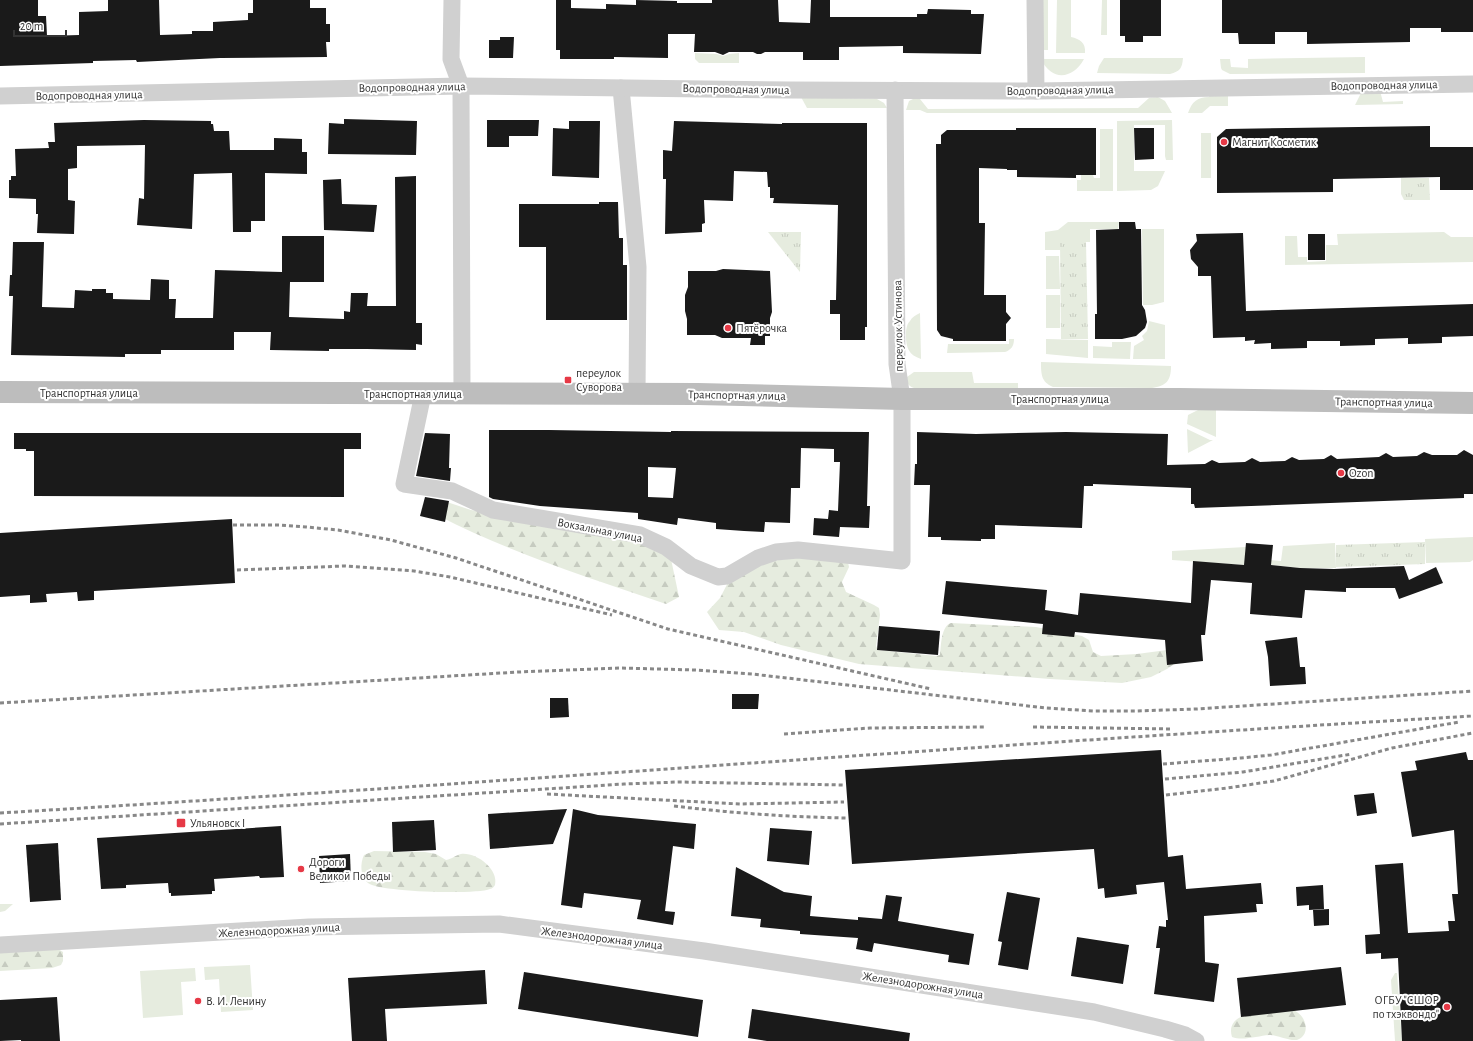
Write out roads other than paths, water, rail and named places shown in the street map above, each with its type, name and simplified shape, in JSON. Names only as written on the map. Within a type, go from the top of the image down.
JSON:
[{"type":"street","points":[[452,0],[451,59],[461,86],[462,394]]},
{"type":"street","points":[[1035,0],[1036,91]]},
{"type":"street","name":"Водопроводная улица","points":[[0,96],[461,86],[1036,91],[1473,84]]},
{"type":"street","points":[[621,88],[638,267],[637,394]]},
{"type":"street","name":"переулок Устинова","points":[[895,90],[897,364],[902,399],[902,560]]},
{"type":"street","name":"Транспортная улица","points":[[0,392],[637,394],[902,399],[1180,399],[1473,403]]},
{"type":"street","name":"Вокзальная улица","points":[[423,394],[404,484],[452,492],[493,510],[640,535],[666,547],[691,566],[718,577],[727,576],[758,558],[776,552],[798,550],[902,560]]},
{"type":"street","name":"Железнодорожная улица","points":[[0,945],[309,928],[498,924],[704,951],[1087,1011],[1165,1029],[1185,1035],[1196,1041]]},
{"type":"railway","points":[[233,525],[279,525],[338,530],[391,540],[456,558],[668,629],[931,689]]},
{"type":"railway","points":[[237,570],[345,566],[414,571],[450,577],[612,615]]},
{"type":"railway","points":[[0,703],[518,672],[620,668],[696,670],[752,674],[1046,708],[1093,711],[1196,709],[1473,691]]},
{"type":"railway","points":[[0,813],[368,790],[1105,739],[1473,716]]},
{"type":"railway","points":[[1163,764],[1271,755],[1459,722]]},
{"type":"railway","points":[[784,734],[870,728],[986,727]]},
{"type":"railway","points":[[1033,727],[1173,729]]},
{"type":"railway","points":[[1166,795],[1274,781],[1392,748],[1473,733]]},
{"type":"railway","points":[[1165,779],[1243,772],[1352,754]]},
{"type":"railway","points":[[0,824],[624,784],[678,782],[844,785]]},
{"type":"railway","points":[[547,794],[740,804],[844,802]]},
{"type":"railway","points":[[674,806],[717,811],[803,817],[846,818]]},
{"type":"place","name":"Магнит Косметик","points":[[1224,142]]},
{"type":"place","name":"Пятёрочка","points":[[728,328]]},
{"type":"place","name":"переулок Суворова","points":[[568,380]]},
{"type":"place","name":"Ozon","points":[[1341,473]]},
{"type":"place","name":"Ульяновск I","points":[[181,823]]},
{"type":"place","name":"Дороги Великой Победы","points":[[301,869]]},
{"type":"place","name":"В. И. Ленину","points":[[198,1001]]},
{"type":"place","name":"ОГБУ \"СШОР по тхэквондо\"","points":[[1447,1007]]}]
